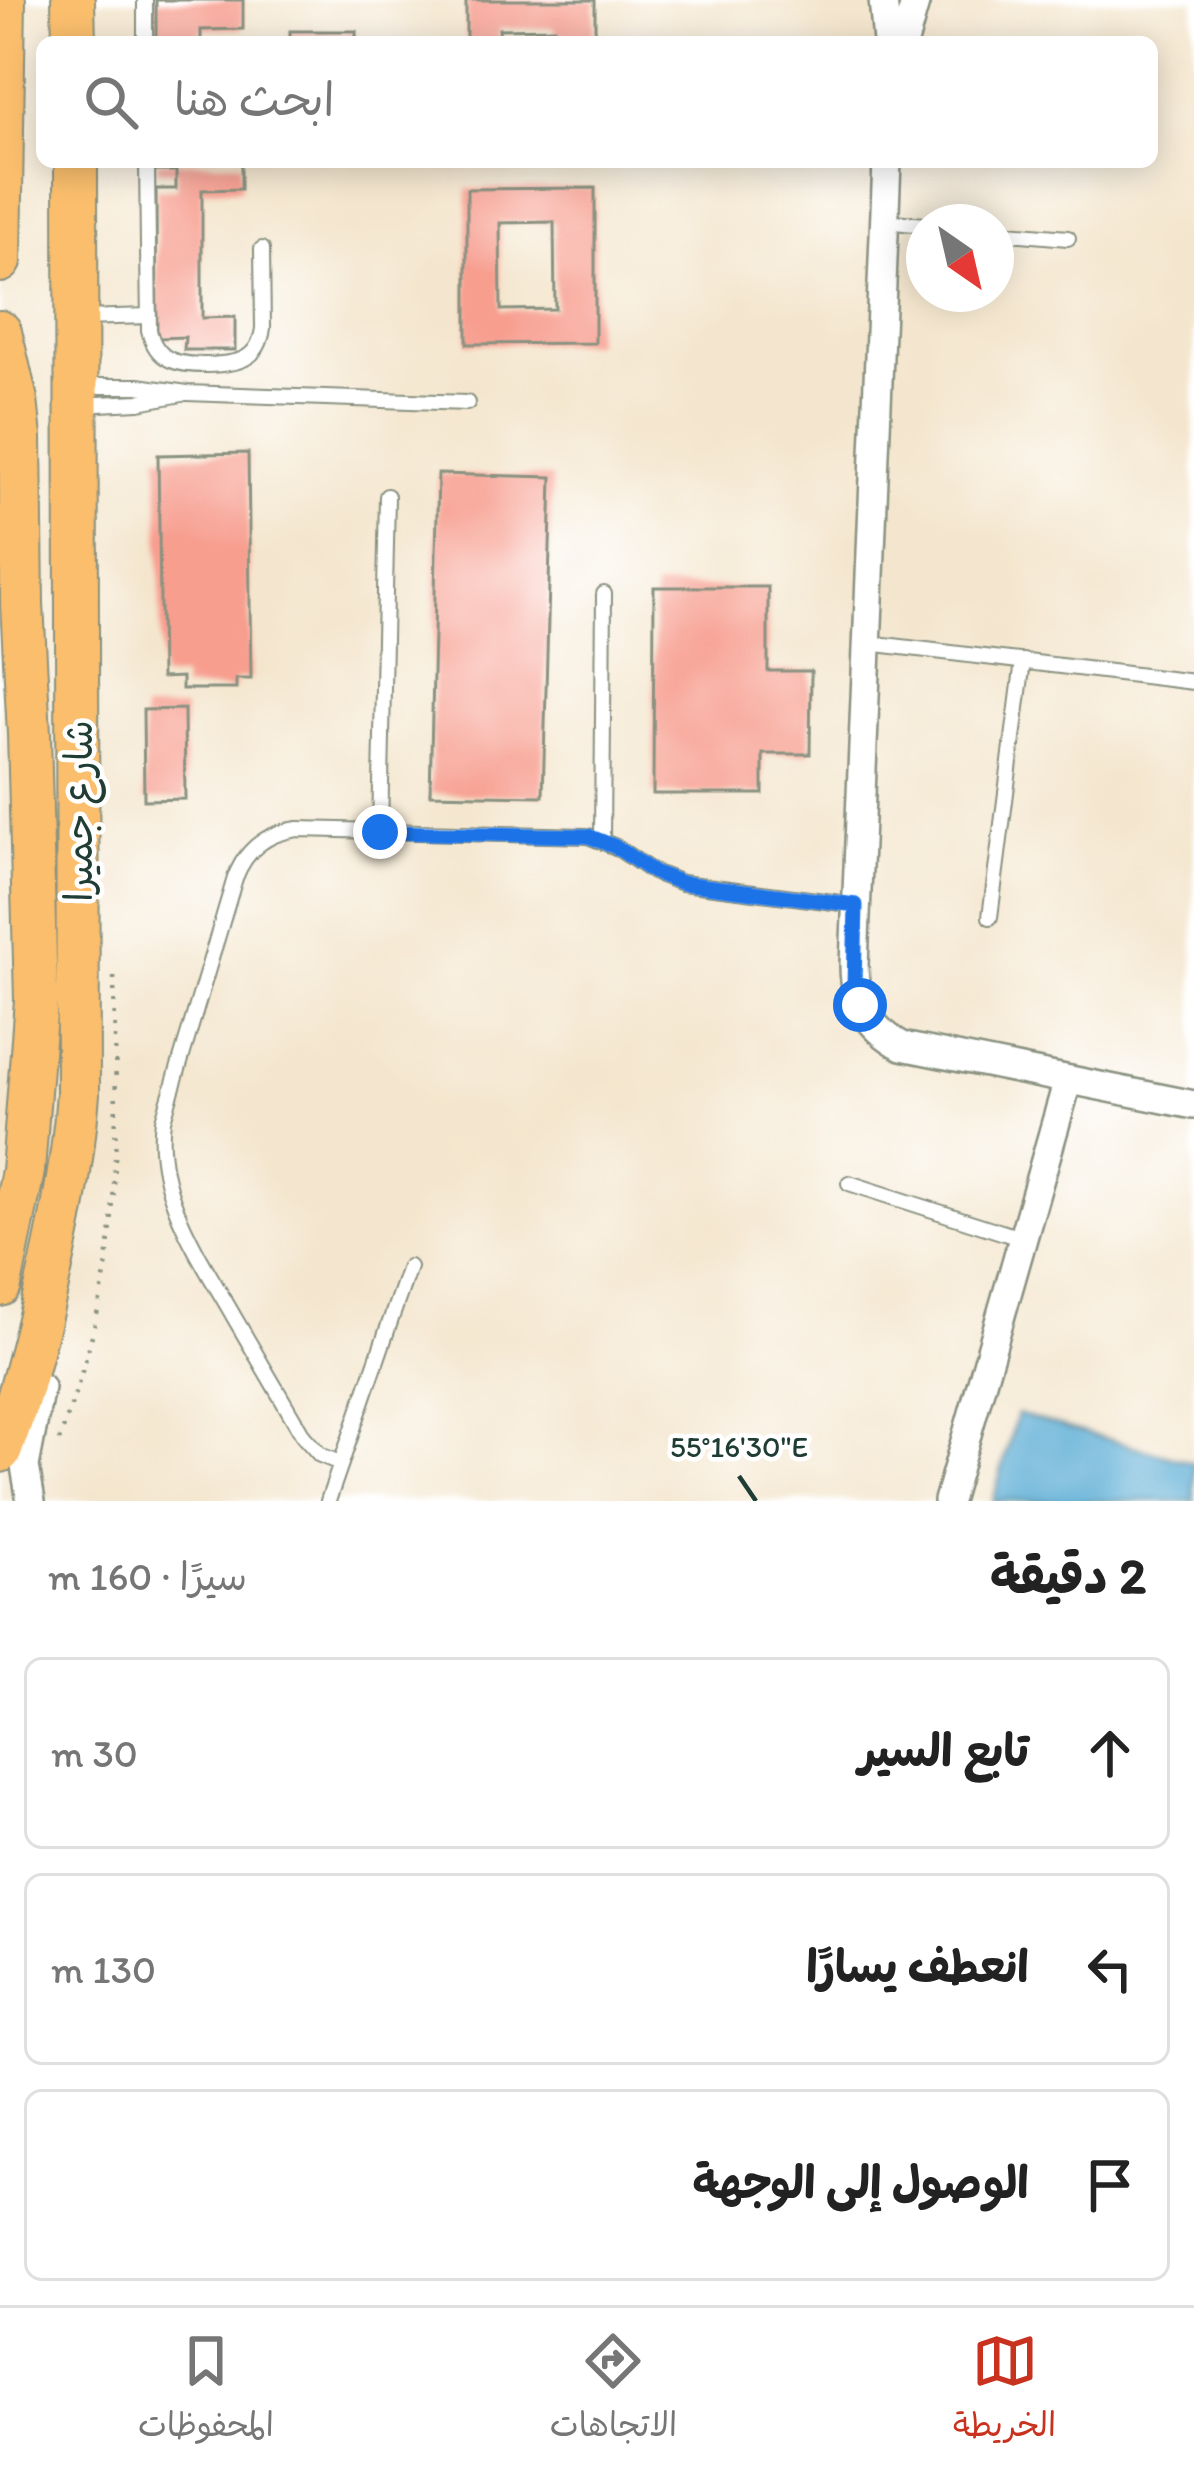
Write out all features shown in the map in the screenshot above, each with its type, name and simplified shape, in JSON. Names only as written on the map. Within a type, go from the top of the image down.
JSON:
[{"type":"main road","points":[[0,261],[4,0]]},
{"type":"main road","points":[[73,0],[74,36]]},
{"type":"main road","name":"شارع جميرا","points":[[0,1451],[26,1378],[66,1206],[79,1094],[76,168]]},
{"type":"main road","points":[[0,332],[20,437],[36,1000],[23,1171],[0,1285]]},
{"type":"street","points":[[883,0],[886,36]]},
{"type":"street","points":[[906,36],[916,0]]},
{"type":"street","points":[[887,168],[856,905],[854,985],[860,1005],[884,1036],[922,1052],[1194,1105]]},
{"type":"street","points":[[948,1501],[1068,1080]]},
{"type":"street","points":[[31,1501],[26,1466],[40,1387],[40,1316]]},
{"type":"lane","points":[[145,0],[146,36]]},
{"type":"lane","points":[[147,168],[151,338],[175,363],[233,364],[258,347],[262,338],[262,250]]},
{"type":"lane","points":[[885,221],[906,223]]},
{"type":"lane","points":[[1014,234],[1068,238]]},
{"type":"lane","points":[[77,318],[149,316]]},
{"type":"lane","points":[[78,395],[139,403],[187,393],[467,403]]},
{"type":"lane","points":[[380,832],[388,496]]},
{"type":"lane","points":[[602,840],[604,594]]},
{"type":"lane","points":[[868,643],[1194,682]]},
{"type":"lane","points":[[990,917],[1023,662]]},
{"type":"lane","points":[[340,1463],[320,1455],[304,1437],[196,1252],[169,1188],[160,1138],[241,862],[265,838],[298,829],[588,836],[682,883],[856,905]]},
{"type":"lane","points":[[849,1183],[1023,1239]]},
{"type":"lane","points":[[328,1501],[409,1267]]},
{"type":"water","points":[[1017,1414],[1194,1463],[1194,1501],[993,1501]]},
{"type":"building","points":[[156,0],[243,0],[243,29],[201,30],[201,36],[156,36]]},
{"type":"building","points":[[466,0],[595,0],[595,36],[554,36],[554,28],[499,29],[500,36],[466,36]]},
{"type":"building","points":[[290,31],[356,31],[356,36],[290,36]]},
{"type":"building","points":[[241,168],[241,189],[202,190],[202,318],[235,317],[235,350],[184,350],[185,337],[157,338],[156,189],[176,189],[176,171],[157,171]]},
{"type":"building","points":[[595,188],[595,343],[467,344],[467,189]],"holes":[[[554,222],[555,309],[501,310],[500,223]]]},
{"type":"building","points":[[248,453],[251,679],[236,679],[236,689],[182,689],[182,677],[161,678],[158,455]]},
{"type":"building","points":[[438,474],[552,477],[543,796],[430,794]]},
{"type":"building","points":[[654,587],[768,587],[768,671],[811,671],[810,754],[763,754],[763,794],[653,794]]},
{"type":"building","points":[[184,709],[185,799],[144,800],[143,710]]},
{"type":"route","points":[[380,832],[588,836],[682,883],[856,905],[854,985],[860,1005]]}]
